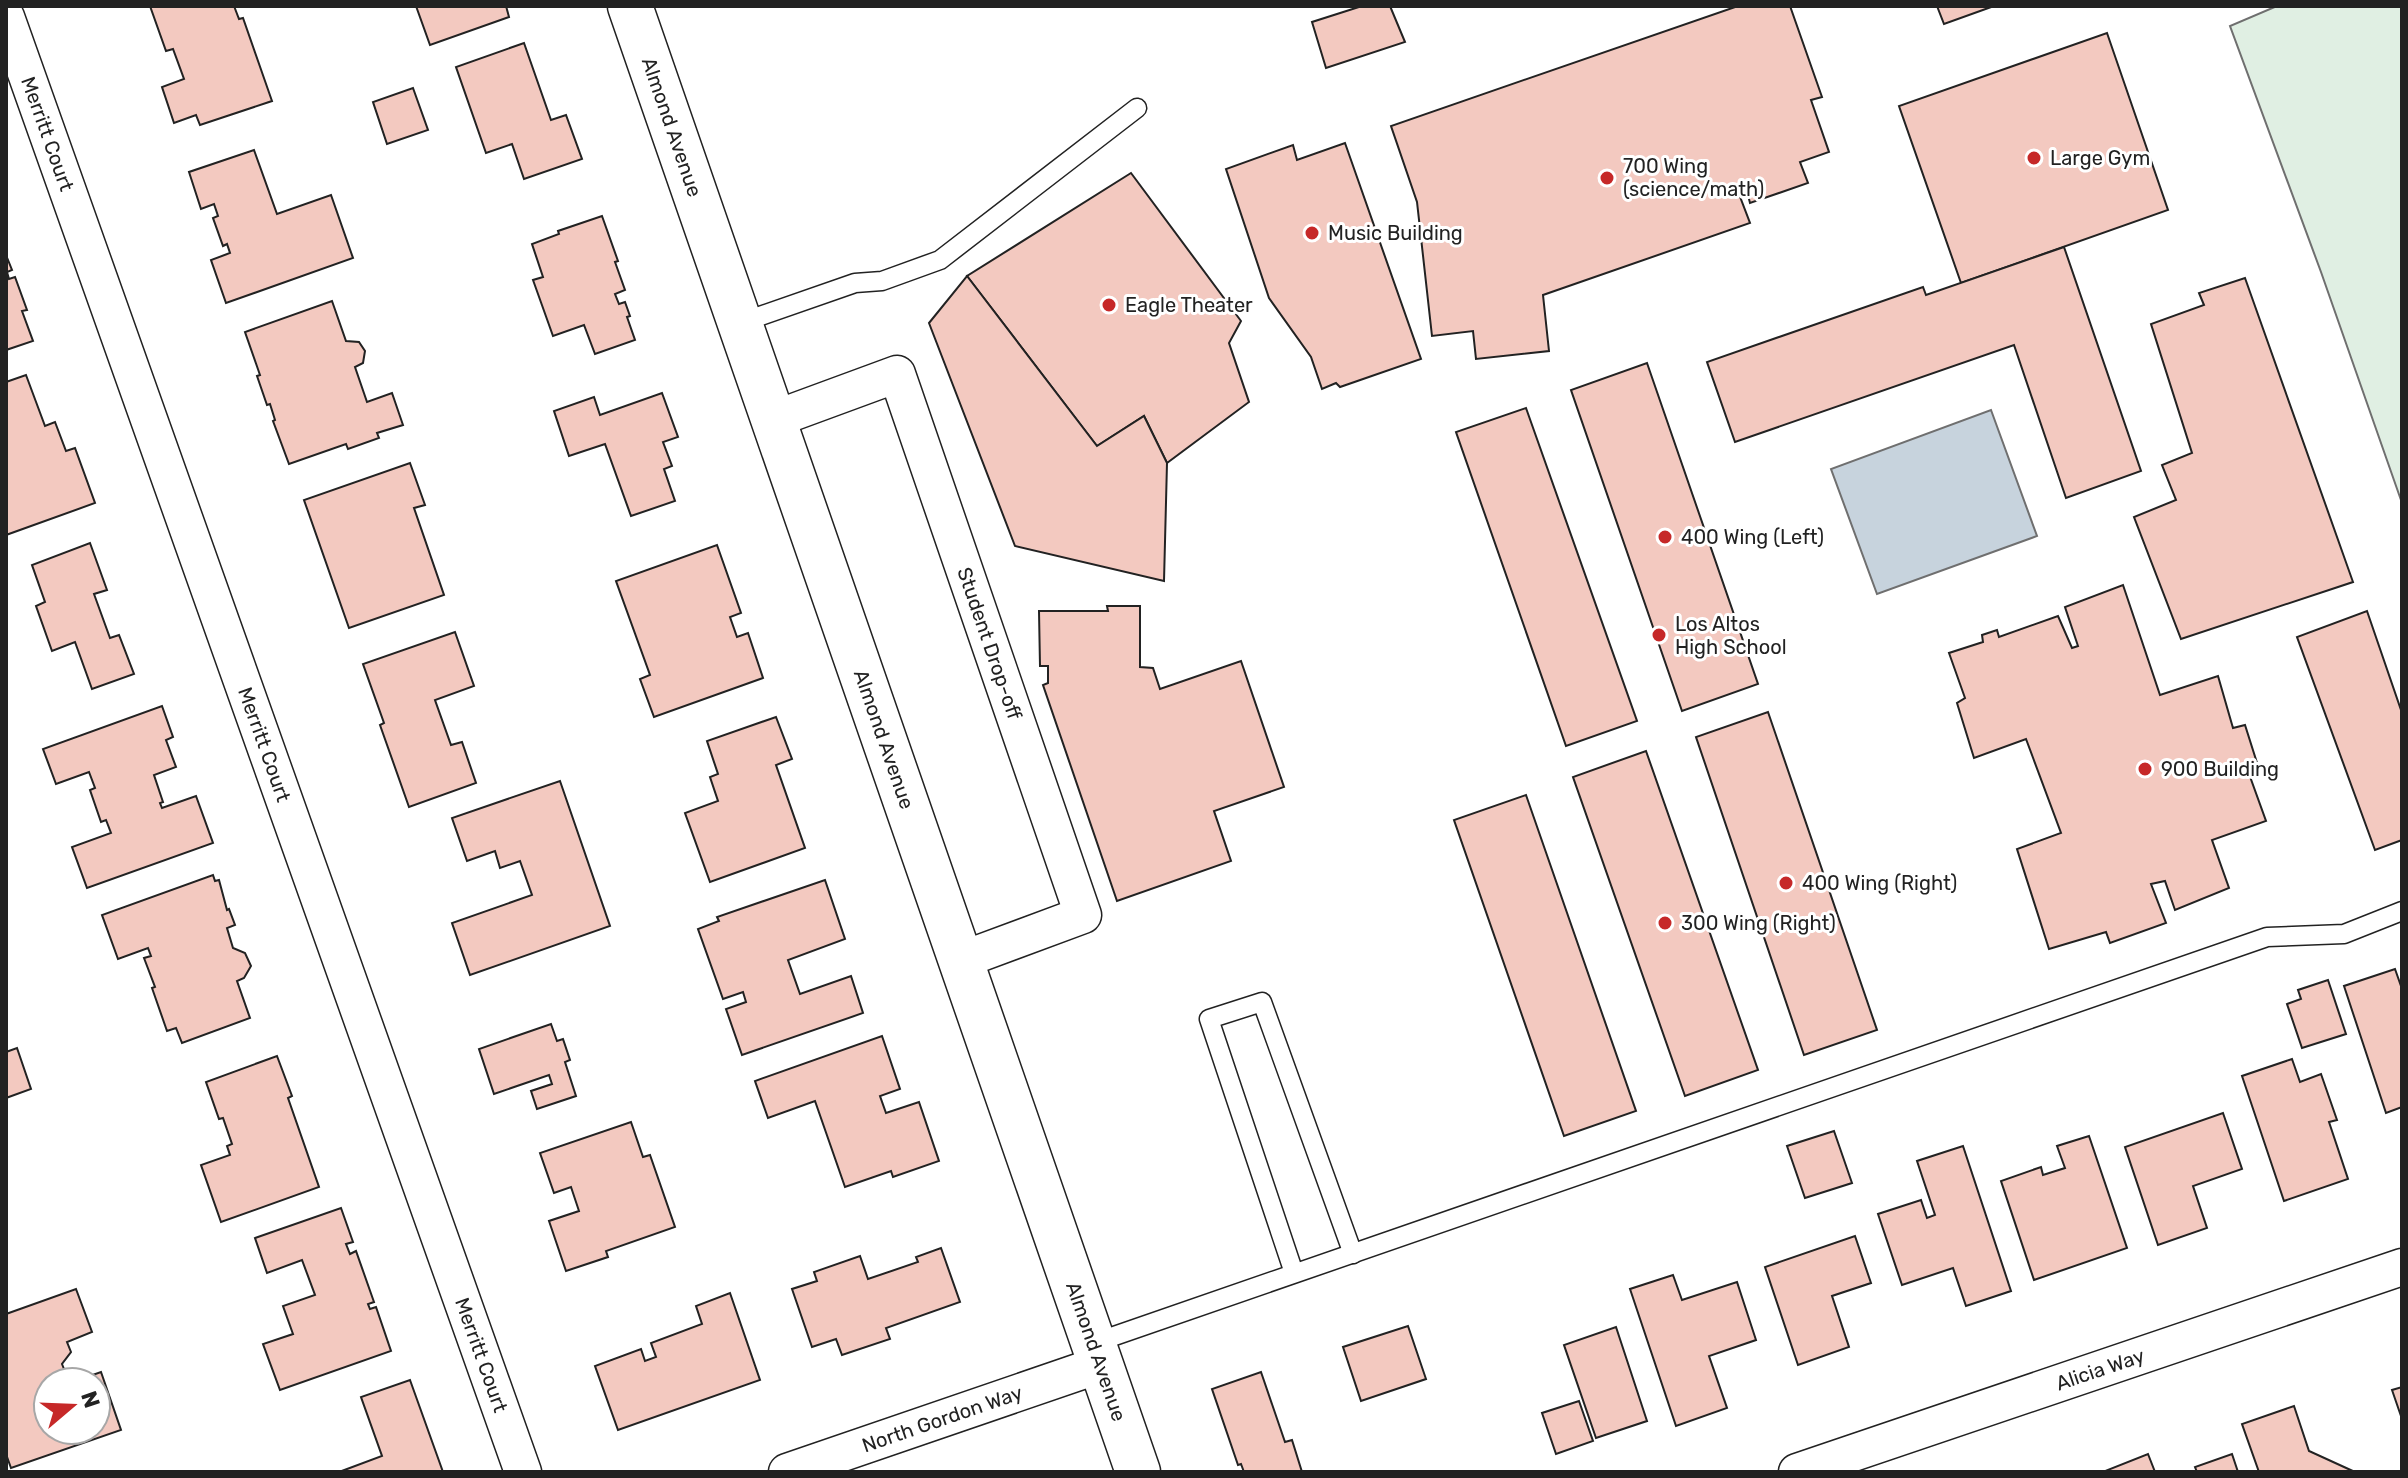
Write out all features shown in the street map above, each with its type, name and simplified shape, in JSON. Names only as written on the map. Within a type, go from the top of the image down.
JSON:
[{"type":"street","name":"Almond Avenue","points":[[630,6],[1138,1472]]},
{"type":"street","name":"Merritt Court","points":[[6,17],[523,1472]]},
{"type":"street","name":"Student Drop-off","points":[[772,420],[897,374],[1083,915],[959,961]]},
{"type":"street","name":"Alicia Way","points":[[1797,1472],[2402,1267]]},
{"type":"street","name":"North Gordon Way","points":[[787,1472],[1096,1355]]},
{"type":"lane","points":[[740,323],[855,283],[882,281],[940,260],[1137,108]]},
{"type":"lane","points":[[1096,1355],[1294,1273],[2267,937],[2344,934],[2402,911]]},
{"type":"lane","points":[[1294,1273],[1209,1019],[1262,1002],[1353,1254]]},
{"type":"green space","points":[[2277,6],[2402,6],[2402,503],[2230,26]]},
{"type":"shaded area","points":[[1991,410],[2037,536],[1877,594],[1831,469]]},
{"type":"building","points":[[150,6],[234,6],[239,19],[243,18],[272,101],[200,125],[196,115],[174,123],[162,87],[184,79],[173,49],[166,51]]},
{"type":"building","points":[[416,6],[506,6],[509,17],[430,45]]},
{"type":"building","points":[[1362,6],[1390,6],[1405,42],[1326,68],[1312,22]]},
{"type":"building","name":"700 Wing (science/math)","points":[[1738,6],[1790,6],[1822,97],[1811,100],[1829,152],[1800,162],[1808,183],[1750,203],[1747,191],[1739,194],[1750,223],[1543,295],[1549,351],[1476,359],[1473,331],[1432,336],[1417,202],[1391,126]]},
{"type":"building","points":[[1937,6],[1994,6],[1944,24]]},
{"type":"building","name":"Large Gym","points":[[2107,33],[2168,210],[1961,283],[1899,106]]},
{"type":"building","points":[[524,43],[551,120],[566,115],[582,159],[524,179],[512,144],[486,153],[456,67]]},
{"type":"building","points":[[413,88],[428,130],[387,144],[373,102]]},
{"type":"building","name":"Music Building","points":[[1345,143],[1421,359],[1340,387],[1336,383],[1322,389],[1311,357],[1269,298],[1226,169],[1293,145],[1297,160]]},
{"type":"building","points":[[254,150],[277,214],[331,195],[353,258],[226,303],[211,260],[230,253],[227,244],[223,246],[213,218],[218,216],[214,204],[201,209],[189,172]]},
{"type":"building","name":"Eagle Theater","points":[[1131,173],[1241,321],[1229,343],[1249,402],[1167,463],[1144,416],[1097,446],[967,276]]},
{"type":"building","points":[[602,216],[625,290],[615,294],[619,304],[625,302],[635,340],[595,354],[584,325],[553,336],[533,280],[543,277],[532,244],[559,234],[558,231]]},
{"type":"building","points":[[2064,247],[2141,471],[2066,498],[2014,345],[1735,442],[1707,362],[1923,287],[1926,295]]},
{"type":"building","points":[[6,255],[12,270],[7,272],[9,279],[15,277],[27,310],[22,311],[33,341],[6,350]]},
{"type":"building","points":[[967,276],[1097,446],[1144,416],[1167,463],[1164,581],[1015,546],[929,323]]},
{"type":"building","points":[[2245,278],[2353,582],[2181,639],[2134,517],[2176,500],[2162,465],[2192,453],[2151,324],[2204,305],[2199,293]]},
{"type":"building","points":[[332,301],[346,341],[359,342],[365,351],[363,363],[355,367],[367,402],[392,393],[403,425],[377,433],[379,438],[348,449],[346,444],[289,464],[270,404],[267,405],[257,376],[260,375],[245,332]]},
{"type":"building","name":"400 Wing (Left)","points":[[1647,363],[1758,684],[1682,711],[1571,390]]},
{"type":"building","points":[[26,375],[45,426],[55,422],[66,451],[75,448],[95,503],[6,535],[6,382]]},
{"type":"building","points":[[662,393],[678,437],[663,442],[672,466],[664,469],[675,501],[631,516],[605,444],[569,456],[554,411],[594,397],[600,415]]},
{"type":"building","points":[[1526,408],[1637,721],[1566,746],[1456,432]]},
{"type":"building","points":[[410,463],[425,505],[414,508],[444,595],[349,628],[304,500]]},
{"type":"building","points":[[90,543],[107,590],[94,594],[110,638],[119,635],[134,674],[92,689],[75,642],[52,651],[36,606],[45,602],[32,565]]},
{"type":"building","points":[[717,545],[741,613],[730,617],[737,637],[748,633],[763,678],[654,717],[640,679],[650,675],[616,581]]},
{"type":"building","name":"900 Building","points":[[2123,585],[2160,695],[2218,676],[2233,728],[2245,725],[2258,766],[2248,771],[2266,821],[2212,840],[2229,888],[2175,910],[2165,881],[2151,884],[2166,923],[2110,943],[2106,932],[2049,949],[2017,849],[2061,833],[2026,739],[1974,758],[1957,703],[1965,698],[1949,653],[1983,642],[1982,635],[1997,630],[1999,637],[2058,616],[2072,648],[2078,646],[2065,607]]},
{"type":"building","points":[[1107,606],[1140,606],[1140,667],[1153,668],[1160,689],[1241,661],[1284,787],[1214,811],[1231,861],[1117,901],[1043,685],[1048,683],[1048,666],[1040,666],[1039,611],[1108,611]]},
{"type":"building","points":[[2367,611],[2402,713],[2402,840],[2375,850],[2297,637]]},
{"type":"building","points":[[455,632],[474,686],[435,700],[451,745],[462,742],[476,783],[409,807],[380,725],[384,723],[363,664]]},
{"type":"building","points":[[162,706],[173,737],[166,740],[176,767],[154,775],[163,802],[160,803],[162,808],[196,796],[213,843],[87,888],[72,847],[111,833],[106,820],[101,822],[90,790],[95,788],[89,772],[56,784],[43,749]]},
{"type":"building","name":"400 Wing (Right)","points":[[1768,712],[1877,1030],[1804,1055],[1696,737]]},
{"type":"building","points":[[776,717],[792,759],[776,765],[805,848],[710,882],[685,813],[718,801],[710,777],[718,774],[707,741]]},
{"type":"building","name":"300 Wing (Right)","points":[[1646,751],[1758,1070],[1685,1096],[1573,777]]},
{"type":"building","points":[[560,781],[610,926],[470,975],[452,923],[532,895],[520,861],[500,868],[495,851],[467,861],[452,818]]},
{"type":"building","points":[[1526,795],[1636,1111],[1564,1136],[1454,820]]},
{"type":"building","points":[[213,875],[215,881],[219,880],[227,910],[235,925],[227,928],[233,948],[245,953],[251,966],[244,978],[237,981],[250,1018],[182,1043],[176,1028],[167,1031],[144,958],[151,956],[148,948],[118,959],[102,915]]},
{"type":"building","points":[[825,880],[845,939],[788,960],[800,994],[851,976],[863,1013],[742,1055],[726,1009],[746,1002],[743,992],[723,999],[698,929],[719,921],[717,917]]},
{"type":"building","points":[[2395,969],[2402,989],[2402,1107],[2386,1113],[2344,986]]},
{"type":"building","points":[[2328,980],[2346,1034],[2302,1048],[2287,1004],[2301,999],[2298,990]]},
{"type":"building","points":[[551,1024],[557,1041],[563,1039],[570,1060],[565,1062],[576,1096],[537,1109],[531,1091],[552,1084],[549,1075],[494,1094],[479,1049]]},
{"type":"building","points":[[882,1036],[900,1089],[880,1096],[886,1113],[919,1102],[939,1161],[893,1177],[891,1171],[845,1187],[815,1101],[768,1118],[755,1081]]},
{"type":"building","points":[[17,1048],[31,1089],[6,1098],[6,1052]]},
{"type":"building","points":[[277,1056],[319,1187],[221,1222],[201,1165],[230,1155],[227,1146],[232,1144],[206,1082]]},
{"type":"building","points":[[2292,1059],[2300,1082],[2321,1074],[2337,1120],[2329,1122],[2348,1179],[2284,1201],[2242,1076]]},
{"type":"building","points":[[2223,1113],[2242,1169],[2193,1186],[2207,1228],[2158,1245],[2125,1147]]},
{"type":"building","points":[[631,1122],[643,1157],[650,1155],[675,1227],[606,1251],[608,1257],[566,1271],[549,1221],[579,1211],[571,1187],[554,1193],[540,1153]]},
{"type":"building","points":[[1834,1131],[1852,1183],[1805,1198],[1787,1146]]},
{"type":"building","points":[[2089,1136],[2127,1248],[2034,1280],[2001,1181],[2041,1167],[2043,1175],[2065,1168],[2057,1146]]},
{"type":"building","points":[[1963,1146],[2011,1291],[1966,1306],[1953,1268],[1902,1285],[1878,1214],[1921,1200],[1927,1218],[1935,1215],[1917,1161]]},
{"type":"building","points":[[341,1208],[353,1242],[346,1244],[350,1254],[356,1251],[374,1302],[368,1304],[370,1309],[376,1307],[391,1351],[280,1390],[263,1344],[293,1334],[283,1306],[315,1295],[302,1260],[267,1273],[255,1238]]},
{"type":"building","points":[[1855,1236],[1871,1283],[1832,1296],[1849,1347],[1798,1365],[1765,1267]]},
{"type":"building","points":[[941,1248],[960,1302],[886,1328],[890,1339],[842,1355],[836,1339],[812,1347],[792,1289],[817,1281],[814,1272],[860,1256],[868,1279],[918,1262],[916,1257]]},
{"type":"building","points":[[1673,1275],[1682,1300],[1737,1282],[1756,1340],[1709,1356],[1727,1408],[1676,1426],[1630,1289]]},
{"type":"building","points":[[76,1289],[92,1332],[67,1342],[71,1352],[63,1366],[32,1366],[32,1446],[75,1446],[11,1468],[6,1454],[6,1314]]},
{"type":"building","points":[[730,1293],[760,1380],[618,1430],[595,1366],[641,1349],[645,1361],[656,1357],[651,1343],[702,1324],[696,1306]]},
{"type":"building","points":[[1408,1326],[1426,1379],[1361,1401],[1343,1347]]},
{"type":"building","points":[[1616,1327],[1647,1421],[1596,1438],[1564,1345]]},
{"type":"building","points":[[1261,1372],[1285,1442],[1292,1440],[1302,1472],[1244,1472],[1241,1464],[1238,1465],[1212,1389]]},
{"type":"building","points":[[410,1380],[443,1472],[339,1472],[382,1456],[361,1397]]},
{"type":"building","points":[[2402,1387],[2402,1419],[2392,1390]]},
{"type":"building","points":[[1579,1401],[1593,1441],[1556,1454],[1542,1413]]},
{"type":"building","points":[[112,1404],[121,1430],[112,1433]]},
{"type":"building","points":[[2294,1406],[2309,1451],[2355,1472],[2259,1472],[2242,1424]]},
{"type":"building","points":[[2148,1454],[2155,1472],[2105,1471]]},
{"type":"building","points":[[2232,1454],[2238,1472],[2197,1472],[2195,1467]]},
{"type":"place","name":"Large Gym","points":[[2034,158]]},
{"type":"place","name":"700 Wing (science/math)","points":[[1607,178]]},
{"type":"place","name":"Music Building","points":[[1312,233]]},
{"type":"place","name":"Eagle Theater","points":[[1109,305]]},
{"type":"place","name":"400 Wing (Left)","points":[[1665,537]]},
{"type":"place","name":"Los Altos High School","points":[[1659,635]]},
{"type":"place","name":"900 Building","points":[[2145,769]]},
{"type":"place","name":"400 Wing (Right)","points":[[1786,883]]},
{"type":"place","name":"300 Wing (Right)","points":[[1665,923]]}]
